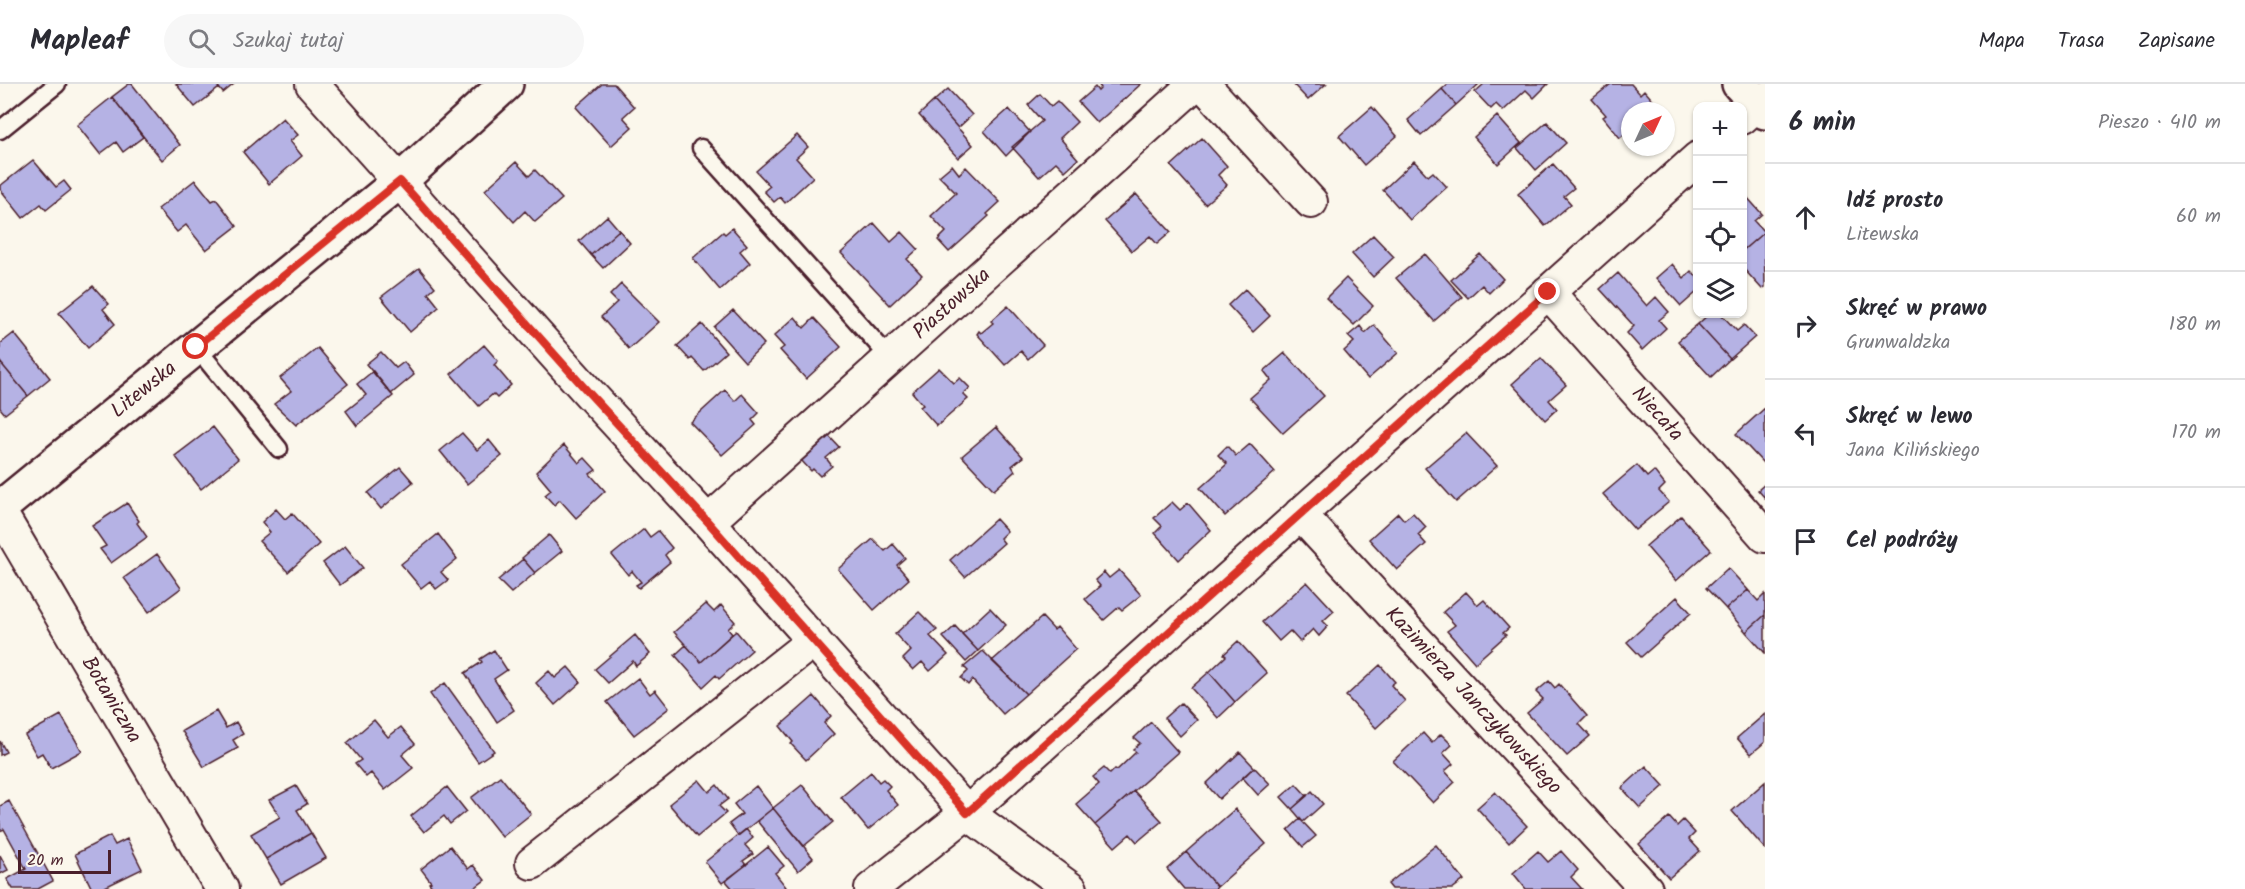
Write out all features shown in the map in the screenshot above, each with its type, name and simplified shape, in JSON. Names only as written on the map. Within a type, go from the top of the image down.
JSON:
[{"type":"main road","name":"Litewska","points":[[0,510],[400,181],[506,84]]},
{"type":"street","points":[[312,84],[708,522],[967,813],[1071,889]]},
{"type":"street","name":"Piastowska","points":[[708,522],[1195,84]]},
{"type":"street","points":[[1203,84],[1311,202]]},
{"type":"street","points":[[872,889],[967,813],[1693,162]]},
{"type":"street","name":"Niecała","points":[[1548,292],[1765,536]]},
{"type":"street","name":"Botaniczna","points":[[0,510],[222,889]]},
{"type":"street","name":"Kazimierza Janczykowskiego","points":[[1300,514],[1646,889]]},
{"type":"street","points":[[532,863],[814,640]]},
{"type":"lane","points":[[0,130],[57,84]]},
{"type":"lane","points":[[702,148],[891,359]]},
{"type":"lane","points":[[196,347],[279,449]]},
{"type":"building","points":[[132,84],[180,145],[162,160],[112,97]]},
{"type":"building","points":[[176,84],[216,84],[219,88],[195,107]]},
{"type":"building","points":[[216,84],[234,84],[223,93]]},
{"type":"building","points":[[602,84],[614,84],[634,107],[623,117],[632,127],[611,146],[576,107]]},
{"type":"building","points":[[1098,84],[1141,84],[1097,123],[1078,102],[1095,87],[1098,91],[1101,88]]},
{"type":"building","points":[[1293,84],[1326,84],[1308,100]]},
{"type":"building","points":[[1448,84],[1479,84],[1456,105],[1442,89]]},
{"type":"building","points":[[1484,84],[1548,84],[1534,98],[1526,90],[1503,111],[1496,104],[1491,109],[1475,92]]},
{"type":"building","points":[[1611,84],[1631,84],[1640,94],[1644,90],[1654,102],[1621,102],[1620,138],[1603,117],[1606,115],[1592,99]]},
{"type":"building","points":[[948,89],[972,115],[958,128],[934,101]]},
{"type":"building","points":[[1442,89],[1456,105],[1421,136],[1408,120]]},
{"type":"building","points":[[1040,94],[1051,106],[1057,101],[1077,122],[1060,138],[1078,159],[1065,171],[1056,162],[1039,177],[1012,147],[1042,121],[1028,105]]},
{"type":"building","points":[[112,97],[143,137],[123,152],[116,142],[100,154],[77,125]]},
{"type":"building","points":[[934,101],[973,145],[958,158],[919,115]]},
{"type":"building","points":[[1372,107],[1397,136],[1364,165],[1339,136]]},
{"type":"building","points":[[1009,109],[1030,132],[1006,156],[984,131]]},
{"type":"building","points":[[1497,116],[1521,143],[1498,164],[1474,137]]},
{"type":"building","points":[[283,118],[298,135],[290,141],[302,156],[269,184],[243,152]]},
{"type":"building","points":[[1547,122],[1566,143],[1536,170],[1517,148]]},
{"type":"building","points":[[797,135],[808,147],[796,158],[813,177],[785,203],[780,197],[774,202],[764,191],[770,186],[756,171]]},
{"type":"building","points":[[1202,138],[1227,166],[1218,175],[1227,185],[1205,204],[1171,166]]},
{"type":"building","points":[[33,160],[56,187],[64,181],[71,190],[46,210],[41,204],[23,218],[0,186]]},
{"type":"building","points":[[1414,161],[1428,176],[1433,172],[1447,187],[1410,220],[1383,190]]},
{"type":"building","points":[[516,162],[529,176],[535,170],[562,199],[535,222],[525,211],[514,222],[485,190]]},
{"type":"building","points":[[1553,164],[1574,188],[1564,196],[1571,204],[1545,226],[1518,194]]},
{"type":"building","points":[[952,165],[959,174],[966,167],[1000,202],[987,214],[989,216],[949,252],[938,240],[946,232],[931,216],[956,193],[939,176]]},
{"type":"building","points":[[195,180],[212,201],[216,199],[237,226],[206,250],[186,225],[177,232],[158,209]]},
{"type":"building","points":[[1136,194],[1171,232],[1157,244],[1150,236],[1132,251],[1105,221]]},
{"type":"building","points":[[1747,197],[1762,214],[1754,221],[1764,232],[1747,247]]},
{"type":"building","points":[[607,216],[619,230],[591,255],[579,241]]},
{"type":"building","points":[[874,223],[891,242],[902,232],[918,249],[907,259],[922,275],[890,305],[841,253]]},
{"type":"building","points":[[732,228],[747,245],[740,251],[750,263],[720,290],[693,258],[723,232],[725,234]]},
{"type":"building","points":[[619,230],[630,243],[603,268],[591,255]]},
{"type":"building","points":[[1764,232],[1765,287],[1762,289],[1747,272],[1747,247]]},
{"type":"building","points":[[1373,235],[1394,257],[1373,277],[1352,254]]},
{"type":"building","points":[[1425,254],[1462,297],[1434,321],[1396,278]]},
{"type":"building","points":[[1480,254],[1503,279],[1489,293],[1482,285],[1468,298],[1451,280]]},
{"type":"building","points":[[1672,264],[1684,278],[1691,271],[1693,273],[1693,295],[1681,306],[1656,278]]},
{"type":"building","points":[[419,268],[435,287],[428,293],[439,307],[410,332],[381,297]]},
{"type":"building","points":[[1618,273],[1647,306],[1656,297],[1669,312],[1659,320],[1666,328],[1642,350],[1627,333],[1634,326],[1600,289]]},
{"type":"building","points":[[1346,278],[1373,306],[1354,325],[1326,298]]},
{"type":"building","points":[[621,284],[659,322],[629,349],[601,317],[617,302],[610,295]]},
{"type":"building","points":[[93,286],[109,304],[103,309],[115,324],[88,348],[59,313]]},
{"type":"building","points":[[1245,289],[1270,316],[1253,332],[1228,305]]},
{"type":"building","points":[[1008,306],[1043,345],[1028,359],[1021,351],[1005,365],[977,334],[993,323],[991,321]]},
{"type":"building","points":[[733,310],[764,344],[745,362],[714,327]]},
{"type":"building","points":[[795,317],[804,328],[814,318],[841,347],[806,379],[780,350],[784,347],[774,336]]},
{"type":"building","points":[[1705,318],[1725,318],[1737,331],[1744,325],[1755,337],[1730,359],[1698,324]]},
{"type":"building","points":[[702,324],[726,352],[704,371],[677,346]]},
{"type":"building","points":[[1698,324],[1730,359],[1711,377],[1678,341]]},
{"type":"building","points":[[1374,325],[1398,353],[1368,379],[1344,351],[1354,342],[1348,336],[1360,326],[1365,333]]},
{"type":"building","points":[[14,333],[50,378],[28,396],[0,362],[0,344]]},
{"type":"building","points":[[484,345],[498,361],[494,365],[511,385],[497,398],[493,394],[479,406],[451,374]]},
{"type":"building","points":[[318,348],[348,384],[296,425],[274,404],[291,391],[280,378]]},
{"type":"building","points":[[381,352],[396,368],[404,362],[414,375],[391,394],[366,364]]},
{"type":"building","points":[[1285,353],[1324,396],[1283,433],[1250,398],[1271,380],[1264,371]]},
{"type":"building","points":[[1541,358],[1566,385],[1549,400],[1557,409],[1545,420],[1512,384]]},
{"type":"building","points":[[0,362],[28,396],[5,414],[0,408]]},
{"type":"building","points":[[939,368],[954,383],[960,378],[970,388],[963,394],[968,399],[937,426],[920,407],[923,405],[912,392]]},
{"type":"building","points":[[373,371],[393,396],[357,426],[346,411],[366,395],[357,384]]},
{"type":"building","points":[[725,390],[735,401],[742,394],[759,413],[752,420],[756,425],[722,455],[690,422]]},
{"type":"building","points":[[1765,408],[1765,465],[1736,434]]},
{"type":"building","points":[[213,427],[238,459],[201,489],[175,456]]},
{"type":"building","points":[[996,427],[1023,457],[1012,466],[1015,471],[994,490],[962,456]]},
{"type":"building","points":[[462,433],[477,450],[489,440],[502,456],[467,484],[440,451]]},
{"type":"building","points":[[1466,433],[1497,466],[1456,502],[1425,468]]},
{"type":"building","points":[[828,435],[839,447],[826,458],[832,466],[820,476],[813,469],[811,471],[801,460]]},
{"type":"building","points":[[1250,444],[1275,472],[1225,516],[1200,488],[1227,464],[1218,455],[1227,446],[1236,456]]},
{"type":"building","points":[[564,445],[579,463],[585,458],[596,470],[590,474],[605,491],[576,518],[560,500],[554,505],[545,495],[551,490],[536,472]]},
{"type":"building","points":[[1637,465],[1647,477],[1654,471],[1665,485],[1659,491],[1669,502],[1635,530],[1603,494]]},
{"type":"building","points":[[400,467],[413,482],[381,509],[368,493]]},
{"type":"building","points":[[1765,484],[1765,498],[1758,490]]},
{"type":"building","points":[[1172,502],[1180,510],[1188,503],[1211,530],[1179,560],[1155,533],[1162,526],[1154,518]]},
{"type":"building","points":[[127,503],[147,537],[111,563],[100,549],[106,546],[92,526]]},
{"type":"building","points":[[276,509],[285,519],[292,513],[319,544],[288,572],[259,541],[270,532],[262,522]]},
{"type":"building","points":[[1398,513],[1404,520],[1413,513],[1426,527],[1418,535],[1426,544],[1397,570],[1369,539]]},
{"type":"building","points":[[1681,516],[1711,550],[1676,581],[1646,546]]},
{"type":"building","points":[[996,519],[1007,531],[1000,538],[1004,543],[965,577],[950,560]]},
{"type":"building","points":[[644,529],[650,537],[658,531],[672,548],[665,555],[670,562],[639,588],[636,585],[641,582],[632,571],[628,575],[612,555]]},
{"type":"building","points":[[438,534],[457,559],[441,572],[448,580],[436,589],[430,581],[421,588],[401,564]]},
{"type":"building","points":[[549,535],[562,551],[535,573],[522,558]]},
{"type":"building","points":[[873,539],[885,551],[893,544],[905,558],[897,565],[909,579],[874,610],[838,569]]},
{"type":"building","points":[[345,546],[363,568],[340,585],[323,563]]},
{"type":"building","points":[[157,554],[181,588],[149,612],[124,578]]},
{"type":"building","points":[[523,559],[535,573],[511,593],[498,580]]},
{"type":"building","points":[[1728,568],[1748,590],[1726,609],[1706,588]]},
{"type":"building","points":[[1119,570],[1141,595],[1122,610],[1119,607],[1104,620],[1085,599],[1100,586],[1095,580],[1104,572],[1109,578]]},
{"type":"building","points":[[1307,582],[1334,611],[1323,621],[1328,626],[1319,636],[1313,629],[1300,642],[1290,631],[1279,641],[1262,622]]},
{"type":"building","points":[[1748,590],[1758,601],[1765,594],[1765,615],[1746,632],[1726,609]]},
{"type":"building","points":[[1466,592],[1478,605],[1484,600],[1509,628],[1503,633],[1506,635],[1475,663],[1447,631],[1455,625],[1443,612]]},
{"type":"building","points":[[1677,597],[1691,613],[1641,657],[1627,642]]},
{"type":"building","points":[[706,604],[714,612],[721,605],[735,622],[728,629],[732,634],[701,662],[674,632]]},
{"type":"building","points":[[990,608],[1006,625],[978,651],[962,634]]},
{"type":"building","points":[[919,612],[937,630],[930,636],[948,655],[930,671],[922,662],[913,670],[903,659],[911,651],[895,634]]},
{"type":"building","points":[[1765,615],[1765,653],[1746,632]]},
{"type":"building","points":[[1042,617],[1054,630],[1057,627],[1076,649],[1026,694],[992,661]]},
{"type":"building","points":[[955,626],[978,651],[966,662],[943,637]]},
{"type":"building","points":[[736,631],[752,650],[719,679],[716,675],[703,687],[675,655],[686,645],[701,662]]},
{"type":"building","points":[[635,635],[650,654],[636,666],[633,661],[608,683],[595,669]]},
{"type":"building","points":[[1238,641],[1267,673],[1235,702],[1209,672]]},
{"type":"building","points":[[494,650],[507,670],[494,679],[514,710],[497,722],[465,673],[482,662],[480,659]]},
{"type":"building","points":[[983,651],[1026,694],[1003,714],[972,680],[968,685],[961,678],[968,671],[964,667]]},
{"type":"building","points":[[1380,665],[1395,682],[1391,685],[1405,701],[1376,728],[1346,696]]},
{"type":"building","points":[[568,667],[581,682],[555,705],[536,683],[549,671],[555,678]]},
{"type":"building","points":[[1209,672],[1235,702],[1218,718],[1191,688]]},
{"type":"building","points":[[638,678],[650,694],[655,690],[669,708],[634,735],[607,702]]},
{"type":"building","points":[[1549,681],[1555,688],[1559,684],[1587,716],[1579,724],[1590,736],[1567,756],[1527,713],[1543,699],[1536,692]]},
{"type":"building","points":[[445,683],[494,751],[478,762],[430,694]]},
{"type":"building","points":[[814,696],[831,716],[824,723],[834,734],[806,760],[791,744],[793,742],[780,726]]},
{"type":"building","points":[[1181,703],[1197,720],[1180,736],[1164,718]]},
{"type":"building","points":[[216,711],[226,728],[236,722],[243,734],[233,740],[238,748],[204,767],[182,731]]},
{"type":"building","points":[[1765,714],[1765,742],[1751,754],[1737,738]]},
{"type":"building","points":[[61,715],[82,751],[51,768],[42,753],[37,756],[25,735]]},
{"type":"building","points":[[374,720],[388,737],[401,727],[415,744],[402,755],[413,768],[385,790],[371,773],[366,777],[355,764],[361,760],[347,743]]},
{"type":"building","points":[[1151,722],[1178,752],[1095,825],[1076,804],[1099,784],[1093,777],[1104,768],[1110,774],[1115,769],[1117,770],[1136,752],[1133,749],[1140,743],[1134,738]]},
{"type":"building","points":[[1423,733],[1432,743],[1441,734],[1452,745],[1443,753],[1453,764],[1445,771],[1455,782],[1433,803],[1393,761]]},
{"type":"building","points":[[0,741],[6,752],[0,755]]},
{"type":"building","points":[[1240,752],[1254,767],[1219,799],[1206,784]]},
{"type":"building","points":[[1646,766],[1664,786],[1640,808],[1622,788]]},
{"type":"building","points":[[1254,767],[1270,784],[1258,795],[1243,778]]},
{"type":"building","points":[[871,772],[879,782],[883,779],[890,786],[886,790],[898,805],[868,830],[841,797]]},
{"type":"building","points":[[500,776],[531,814],[502,837],[471,798]]},
{"type":"building","points":[[699,780],[709,792],[717,785],[728,799],[719,806],[726,813],[697,837],[669,804]]},
{"type":"building","points":[[1765,782],[1765,849],[1732,811]]},
{"type":"building","points":[[1296,784],[1307,796],[1292,809],[1281,797]]},
{"type":"building","points":[[802,785],[833,822],[804,846],[773,808]]},
{"type":"building","points":[[296,786],[307,804],[297,810],[311,833],[266,859],[251,834],[280,817],[269,800]]},
{"type":"building","points":[[756,786],[773,808],[738,836],[729,824],[742,814],[734,804]]},
{"type":"building","points":[[447,787],[466,811],[450,824],[444,816],[424,832],[411,816]]},
{"type":"building","points":[[1134,791],[1162,821],[1137,842],[1130,834],[1115,847],[1095,825]]},
{"type":"building","points":[[1312,791],[1323,804],[1303,822],[1292,809]]},
{"type":"building","points":[[1495,792],[1527,826],[1509,843],[1477,808]]},
{"type":"building","points":[[9,801],[53,881],[38,889],[13,889],[7,879],[26,869],[4,829],[0,831],[0,806]]},
{"type":"building","points":[[773,808],[813,858],[798,871],[757,821]]},
{"type":"building","points":[[1235,809],[1266,844],[1217,887],[1186,852]]},
{"type":"building","points":[[1669,817],[1677,826],[1683,820],[1695,833],[1689,839],[1700,851],[1669,878],[1639,844]]},
{"type":"building","points":[[1300,819],[1316,836],[1303,847],[1288,830]]},
{"type":"building","points":[[746,829],[753,838],[745,845],[753,854],[743,861],[746,865],[722,883],[705,862]]},
{"type":"building","points":[[311,833],[326,858],[281,884],[266,859]]},
{"type":"building","points":[[110,836],[115,845],[127,839],[142,869],[101,889],[92,889],[75,854]]},
{"type":"building","points":[[1436,845],[1464,880],[1452,889],[1392,889],[1388,884]]},
{"type":"building","points":[[450,846],[468,869],[473,865],[485,880],[473,889],[434,889],[421,869]]},
{"type":"building","points":[[768,847],[784,866],[775,873],[786,887],[783,889],[733,889],[726,881]]},
{"type":"building","points":[[1538,851],[1548,862],[1561,851],[1578,870],[1571,877],[1582,889],[1526,889],[1513,873]]},
{"type":"building","points":[[1186,852],[1217,887],[1215,889],[1184,889],[1167,869]]},
{"type":"building","points":[[0,855],[8,870],[0,874]]},
{"type":"route","points":[[196,347],[400,181],[967,813],[1548,292]]}]
